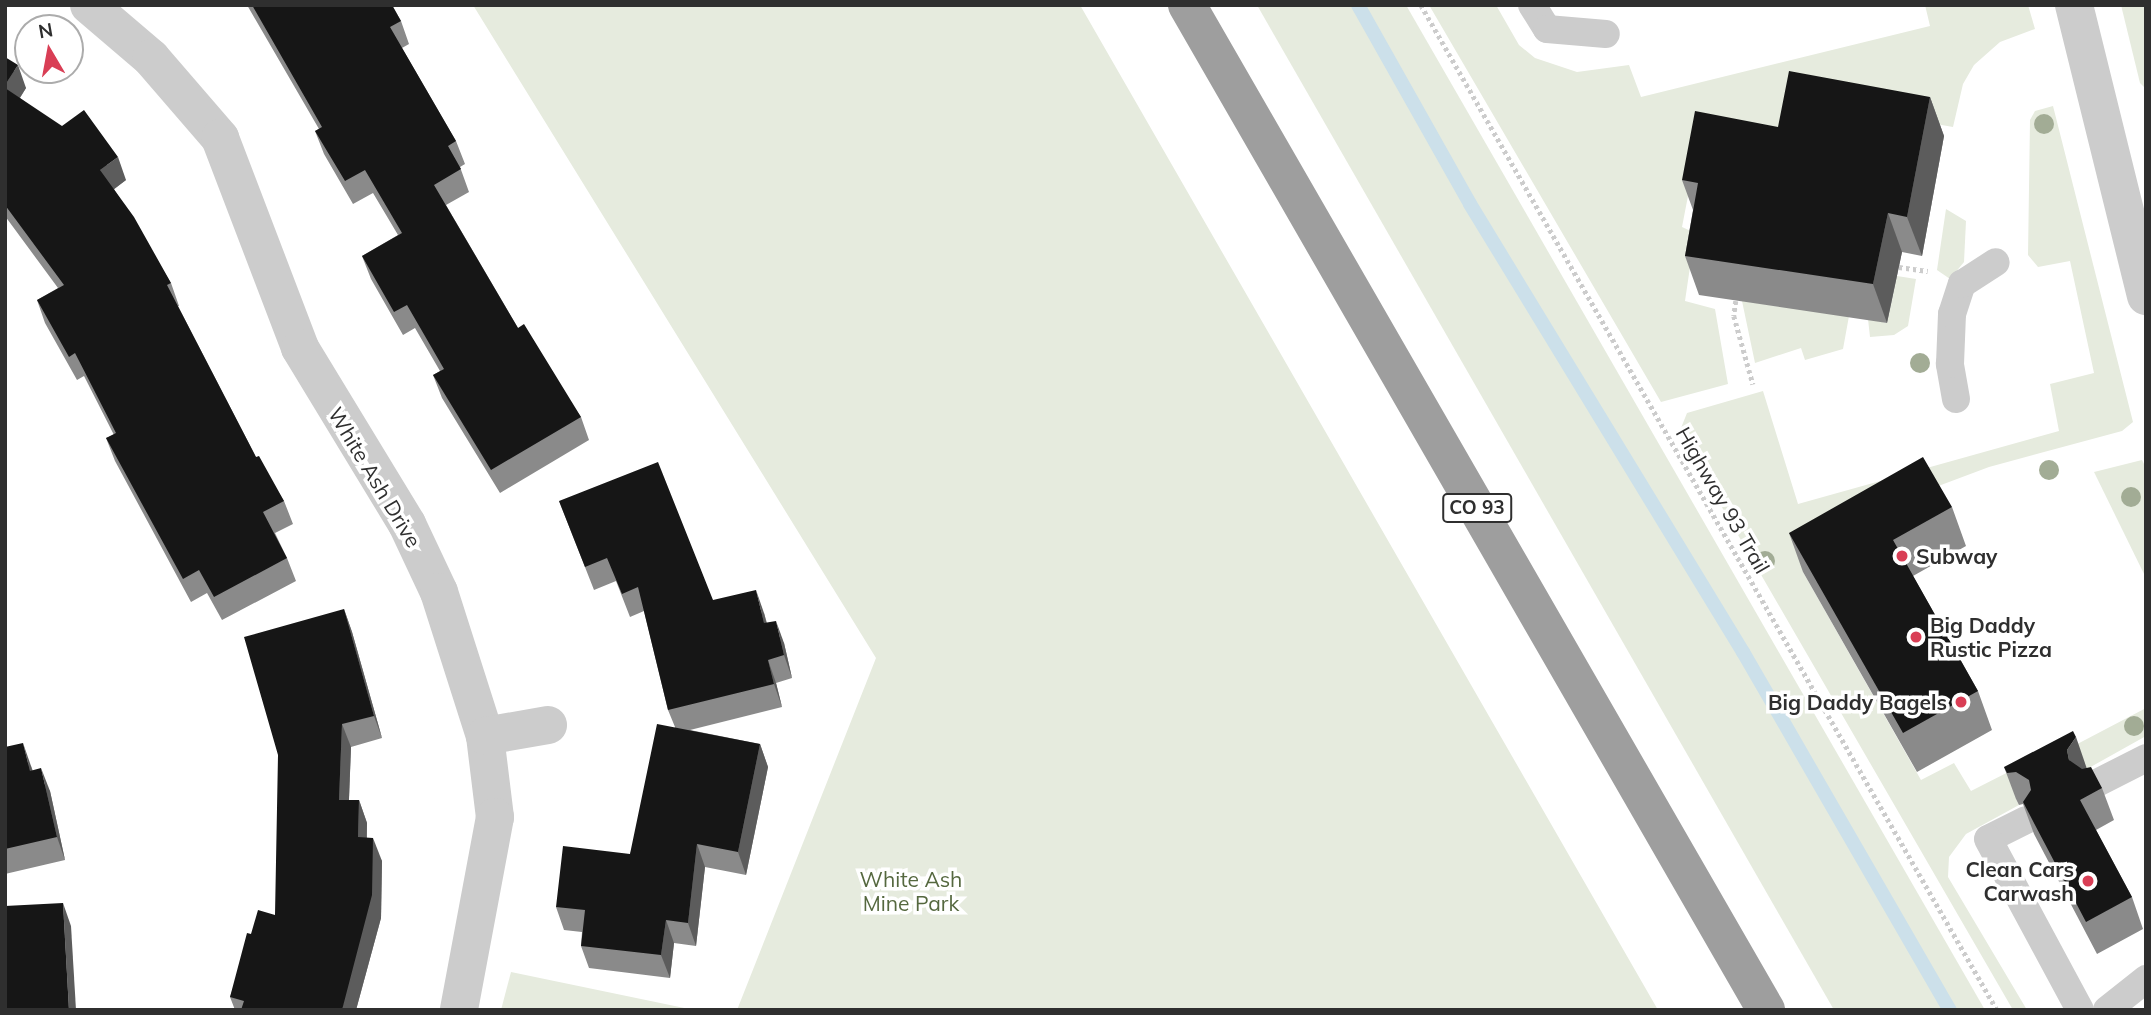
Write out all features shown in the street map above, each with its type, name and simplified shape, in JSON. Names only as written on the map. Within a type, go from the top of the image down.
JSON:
[{"type":"highway","name":"CO 93","points":[[1187,5],[1766,1010]]},
{"type":"street","name":"White Ash Drive","points":[[89,5],[151,58],[220,138],[300,348],[407,524],[439,592],[485,736],[495,817],[459,1010]]},
{"type":"street","points":[[2074,5],[2146,296]]},
{"type":"street","points":[[485,736],[548,725]]},
{"type":"lane","points":[[1532,5],[1547,29],[1606,34]]},
{"type":"lane","points":[[1956,399],[1950,364],[1952,314],[1962,284],[1997,262]]},
{"type":"lane","points":[[2095,784],[2146,758]]},
{"type":"lane","points":[[2026,820],[1988,839],[2080,1010]]},
{"type":"lane","points":[[2107,1010],[2146,979]]},
{"type":"path","name":"Highway 93 Trail","points":[[1421,5],[1997,1010]]},
{"type":"path","points":[[1899,267],[1932,271]]},
{"type":"path","points":[[1736,301],[1734,316],[1753,384]]},
{"type":"green space","name":"White Ash Mine Park","points":[[473,5],[1080,5],[1658,1010],[737,1010],[876,658]]},
{"type":"green space","points":[[1257,5],[1406,5],[1985,1010],[1834,1010]]},
{"type":"green space","points":[[1429,5],[1496,5],[1519,45],[1535,58],[1577,72],[1629,65],[1641,97],[1930,26],[1925,5],[2028,5],[2035,29],[2000,42],[1974,65],[1963,84],[1953,127],[1794,99],[1783,136],[1699,139],[1682,227],[1695,233],[1685,301],[1715,309],[1728,384],[1661,402]]},
{"type":"green space","points":[[2121,5],[2146,5],[2146,89],[2140,83]]},
{"type":"green space","points":[[2053,106],[2133,422],[2122,431],[1989,467],[1933,488],[1803,572],[1921,780],[1954,763],[1971,791],[2028,762],[2043,762],[2146,708],[2146,736],[2087,769],[2016,799],[2019,805],[1966,834],[1949,857],[1948,877],[2027,1010],[2013,1010],[1679,433],[1687,413],[1763,391],[1798,504],[2059,431],[2050,384],[2094,373],[2070,261],[2038,267],[2028,255],[2030,120],[2035,111]]},
{"type":"green space","points":[[1946,209],[1966,221],[1964,262],[1950,279],[1937,270]]},
{"type":"green space","points":[[1897,276],[1916,279],[1908,326],[1894,335],[1870,337],[1868,319],[1887,323]]},
{"type":"green space","points":[[1742,301],[1849,316],[1843,349],[1805,360],[1801,348],[1755,363]]},
{"type":"green space","points":[[2142,460],[2146,468],[2146,578],[2094,472]]},
{"type":"green space","points":[[511,972],[694,1010],[501,1010]]},
{"type":"building","points":[[252,5],[392,5],[401,21],[390,27],[456,141],[448,146],[461,169],[434,185],[518,328],[524,324],[581,417],[491,470],[433,375],[444,369],[407,305],[394,312],[362,256],[402,233],[365,170],[345,181],[315,131],[322,127]]},
{"type":"building","points":[[5,57],[14,63],[14,71],[5,85]]},
{"type":"building","points":[[1789,71],[1930,97],[1907,217],[1888,213],[1873,284],[1685,256],[1698,183],[1682,180],[1695,111],[1778,127]]},
{"type":"building","points":[[5,88],[62,126],[84,110],[118,157],[100,170],[134,217],[171,283],[167,285],[256,457],[259,456],[284,501],[263,512],[287,558],[214,597],[199,570],[183,579],[106,438],[116,433],[75,353],[69,357],[37,300],[64,285],[5,205]]},
{"type":"building","points":[[1923,457],[1952,507],[1893,540],[1978,691],[1903,733],[1789,533]]},
{"type":"building","points":[[658,462],[713,600],[756,590],[764,623],[776,621],[784,655],[768,660],[774,684],[668,710],[638,587],[622,594],[607,558],[585,567],[559,501]]},
{"type":"building","points":[[344,609],[374,716],[342,724],[339,800],[359,800],[358,837],[373,838],[372,895],[342,1010],[241,1010],[244,1001],[230,997],[247,933],[251,934],[258,910],[275,915],[278,755],[244,637]]},
{"type":"building","points":[[657,724],[760,744],[738,852],[697,844],[688,923],[666,920],[661,955],[581,946],[585,910],[556,907],[563,846],[630,854]]},
{"type":"building","name":"Clean Cars Carwash","points":[[2073,731],[2076,737],[2067,750],[2069,760],[2082,769],[2091,767],[2102,788],[2080,800],[2132,897],[2086,922],[2023,802],[2031,790],[2029,780],[2016,772],[2007,773],[2004,767]]},
{"type":"building","points":[[23,743],[30,771],[41,768],[57,837],[5,849],[5,747]]},
{"type":"building","points":[[63,903],[69,1010],[5,1010],[5,906]]},
{"type":"waterway","points":[[1358,5],[1470,204],[1743,652],[1950,1010]]},
{"type":"place","name":"Subway","points":[[1902,556]]},
{"type":"place","name":"Big Daddy Rustic Pizza","points":[[1916,637]]},
{"type":"place","name":"Big Daddy Bagels","points":[[1961,702]]},
{"type":"place","name":"Clean Cars Carwash","points":[[2088,881]]}]
